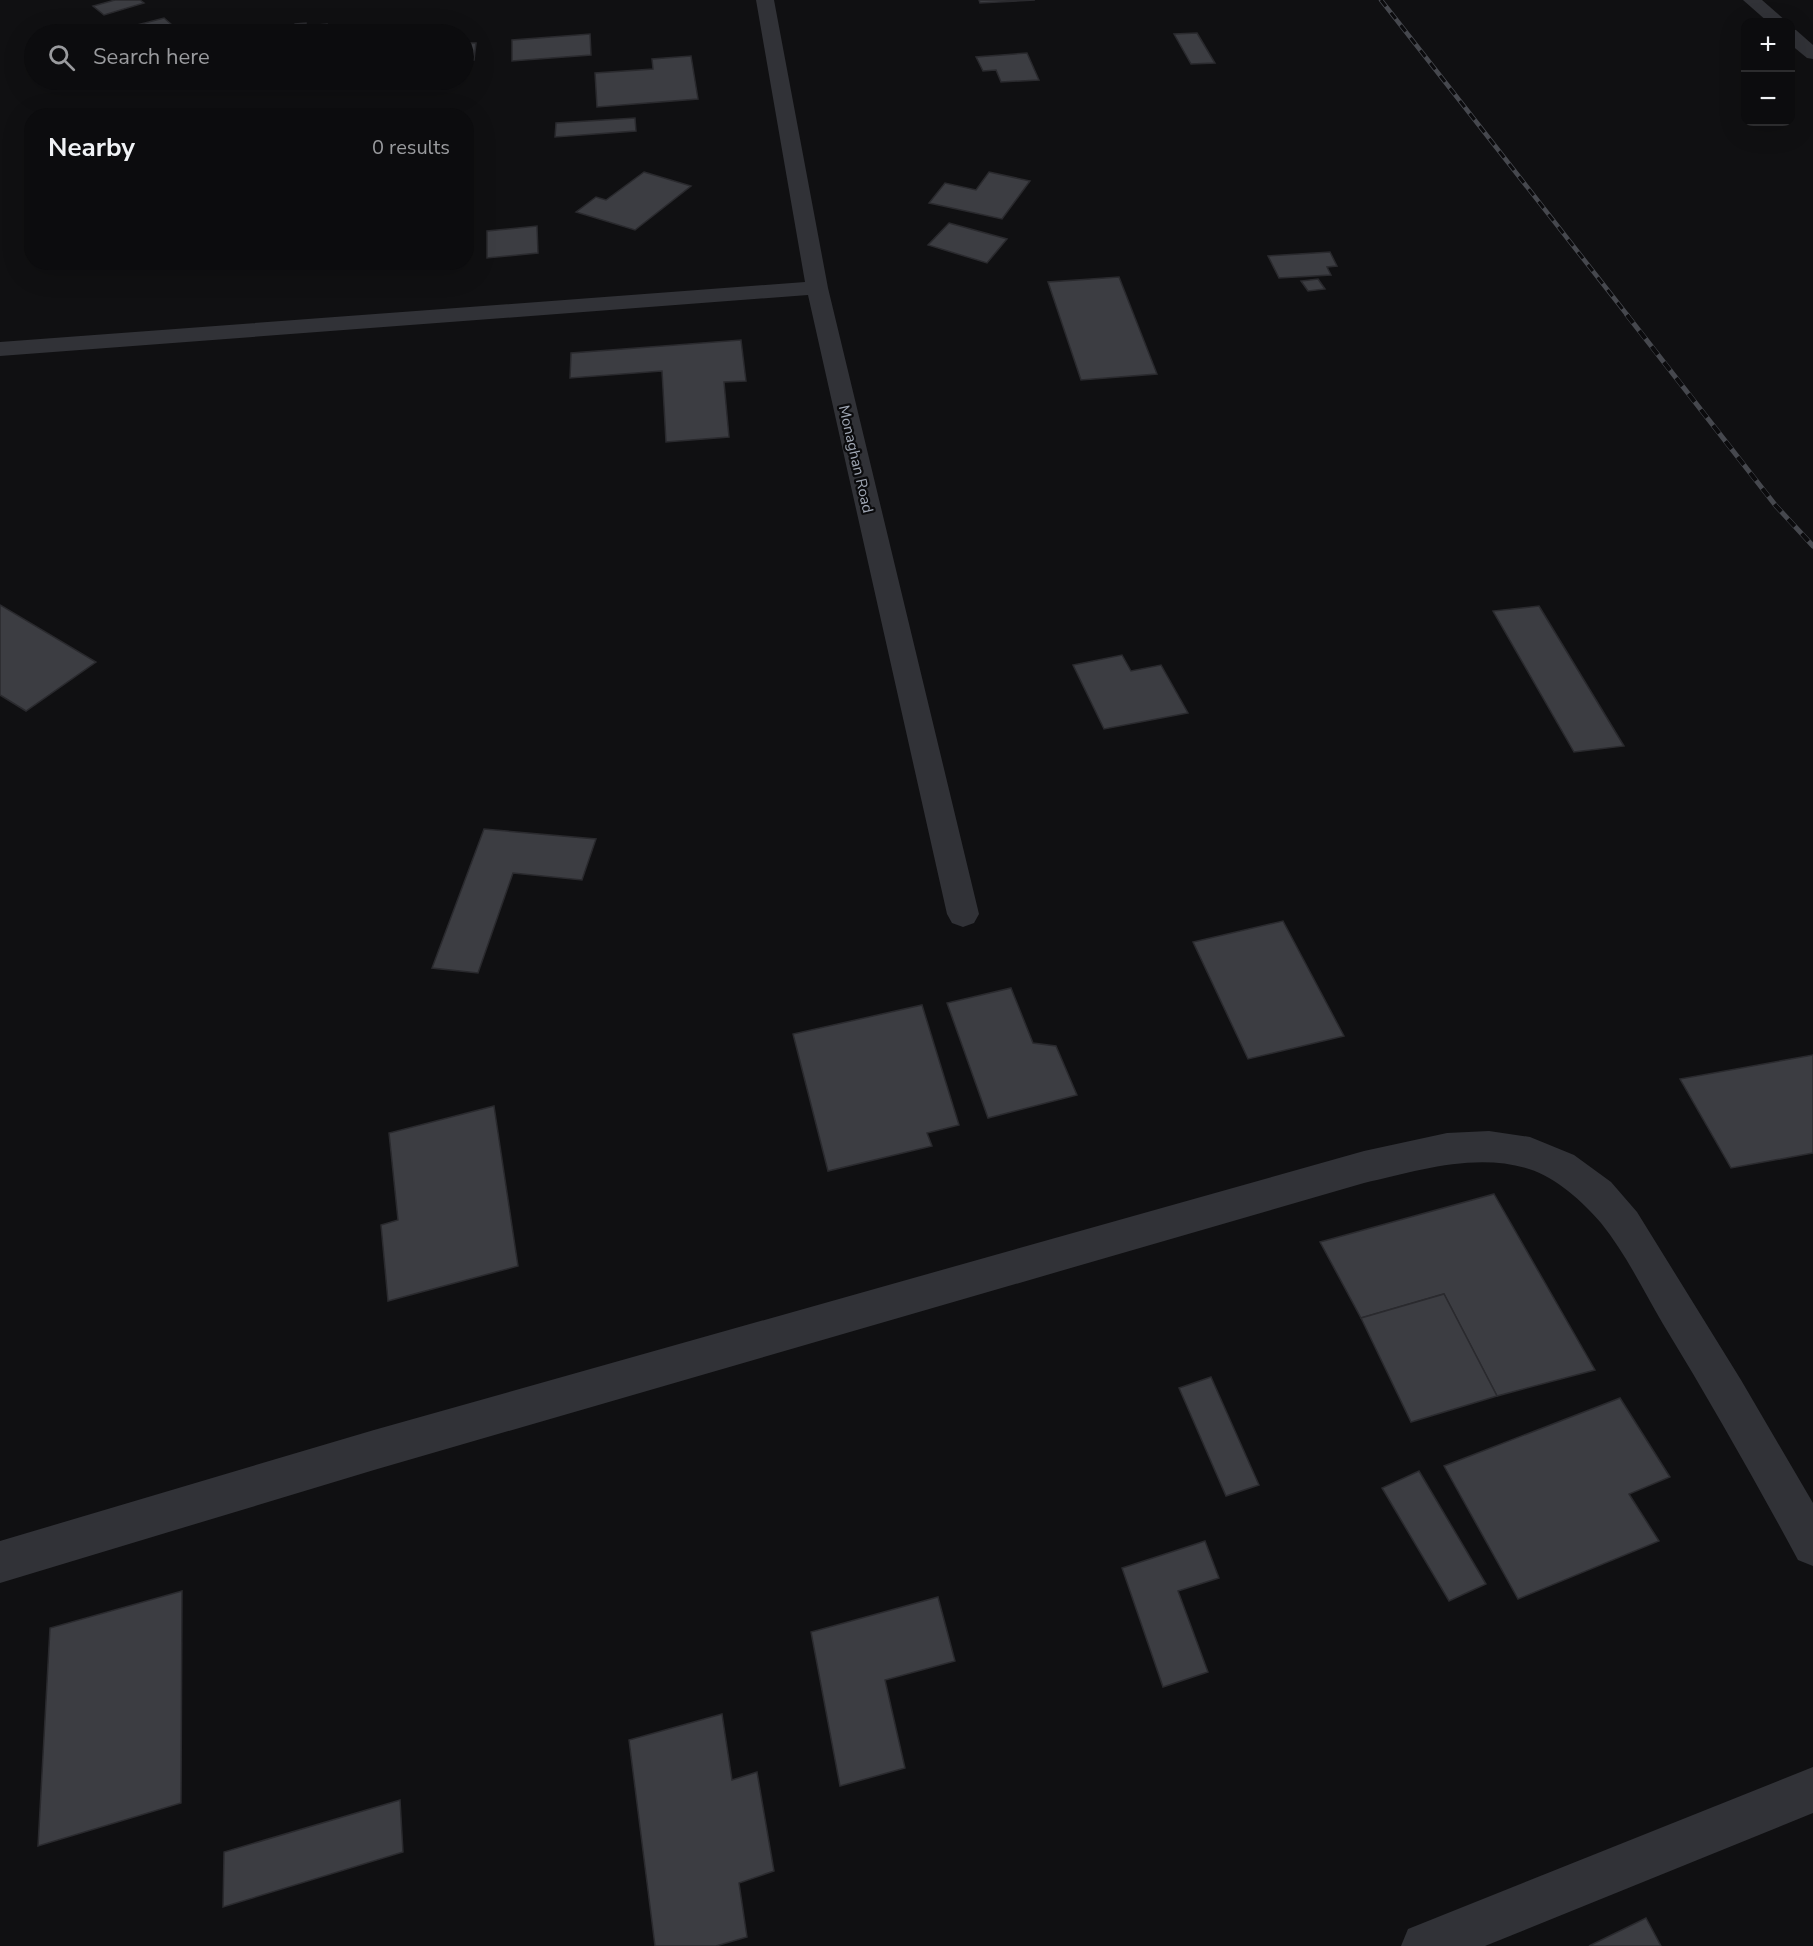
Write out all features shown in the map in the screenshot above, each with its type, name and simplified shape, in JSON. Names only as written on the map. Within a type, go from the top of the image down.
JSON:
[{"type":"street","name":"Monaghan Road","points":[[765,0],[817,288],[963,915]]},
{"type":"street","points":[[1752,0],[1773,18]]},
{"type":"street","points":[[1795,38],[1813,54]]},
{"type":"street","points":[[0,349],[817,288]]},
{"type":"street","points":[[0,1562],[374,1450],[1364,1167],[1437,1150],[1485,1147],[1529,1152],[1566,1168],[1606,1203],[1637,1245],[1746,1422],[1813,1545]]},
{"type":"street","points":[[1425,1946],[1813,1790]]},
{"type":"building","points":[[115,0],[140,0],[144,3],[104,15],[93,6]]},
{"type":"building","points":[[979,0],[1035,0],[980,3]]},
{"type":"building","points":[[164,18],[171,24],[141,24]]},
{"type":"building","points":[[1197,33],[1215,63],[1191,64],[1174,34]]},
{"type":"building","points":[[590,34],[591,55],[512,61],[512,40]]},
{"type":"building","points":[[1027,53],[1039,80],[1001,82],[996,70],[983,71],[976,57]]},
{"type":"building","points":[[691,56],[698,99],[597,107],[595,73],[653,69],[652,59]]},
{"type":"building","points":[[635,118],[636,131],[555,137],[556,123]]},
{"type":"building","points":[[644,172],[691,186],[635,230],[576,212],[596,197],[606,200]]},
{"type":"building","points":[[989,172],[1030,181],[1002,219],[929,203],[945,183],[976,190]]},
{"type":"building","points":[[949,223],[1007,239],[987,263],[928,245]]},
{"type":"building","points":[[537,226],[538,253],[487,258],[487,231]]},
{"type":"building","points":[[1330,252],[1337,266],[1327,267],[1331,275],[1279,278],[1268,256]]},
{"type":"building","points":[[1119,277],[1157,374],[1081,380],[1048,282]]},
{"type":"building","points":[[1318,279],[1325,289],[1308,291],[1301,281]]},
{"type":"building","points":[[741,340],[746,381],[724,382],[729,437],[666,442],[662,371],[570,378],[571,353]]},
{"type":"building","points":[[0,605],[96,662],[26,711],[0,695]]},
{"type":"building","points":[[1539,606],[1624,746],[1574,752],[1493,611]]},
{"type":"building","points":[[1122,655],[1131,671],[1161,665],[1188,713],[1104,729],[1073,665]]},
{"type":"building","points":[[484,829],[596,839],[582,880],[513,873],[478,973],[432,968]]},
{"type":"building","points":[[1283,921],[1344,1036],[1248,1059],[1193,942]]},
{"type":"building","points":[[1011,988],[1033,1043],[1056,1046],[1077,1095],[988,1118],[947,1003]]},
{"type":"building","points":[[922,1005],[959,1125],[927,1133],[932,1146],[828,1171],[793,1034]]},
{"type":"building","points":[[1813,1055],[1813,1153],[1731,1168],[1680,1079]]},
{"type":"building","points":[[494,1106],[518,1266],[388,1301],[381,1225],[398,1220],[389,1133]]},
{"type":"building","points":[[1494,1194],[1595,1370],[1497,1396],[1444,1294],[1361,1318],[1320,1242]]},
{"type":"building","points":[[1444,1294],[1497,1396],[1411,1422],[1361,1318]]},
{"type":"building","points":[[1211,1377],[1259,1485],[1226,1496],[1179,1388]]},
{"type":"building","points":[[1620,1398],[1670,1477],[1629,1494],[1659,1541],[1518,1599],[1444,1466]]},
{"type":"building","points":[[1419,1471],[1486,1584],[1449,1601],[1382,1488]]},
{"type":"building","points":[[1205,1541],[1219,1578],[1178,1591],[1208,1672],[1163,1687],[1122,1568]]},
{"type":"building","points":[[182,1591],[181,1803],[38,1846],[50,1628]]},
{"type":"building","points":[[938,1597],[955,1661],[885,1680],[905,1768],[840,1786],[811,1632]]},
{"type":"building","points":[[722,1714],[732,1780],[757,1772],[774,1871],[739,1883],[747,1937],[716,1946],[655,1946],[629,1740]]},
{"type":"building","points":[[400,1800],[403,1852],[223,1907],[224,1852]]},
{"type":"building","points":[[1646,1918],[1661,1946],[1589,1946]]},
{"type":"railway","points":[[1381,0],[1628,316]]},
{"type":"railway","points":[[1627,315],[1776,506],[1813,546]]}]
